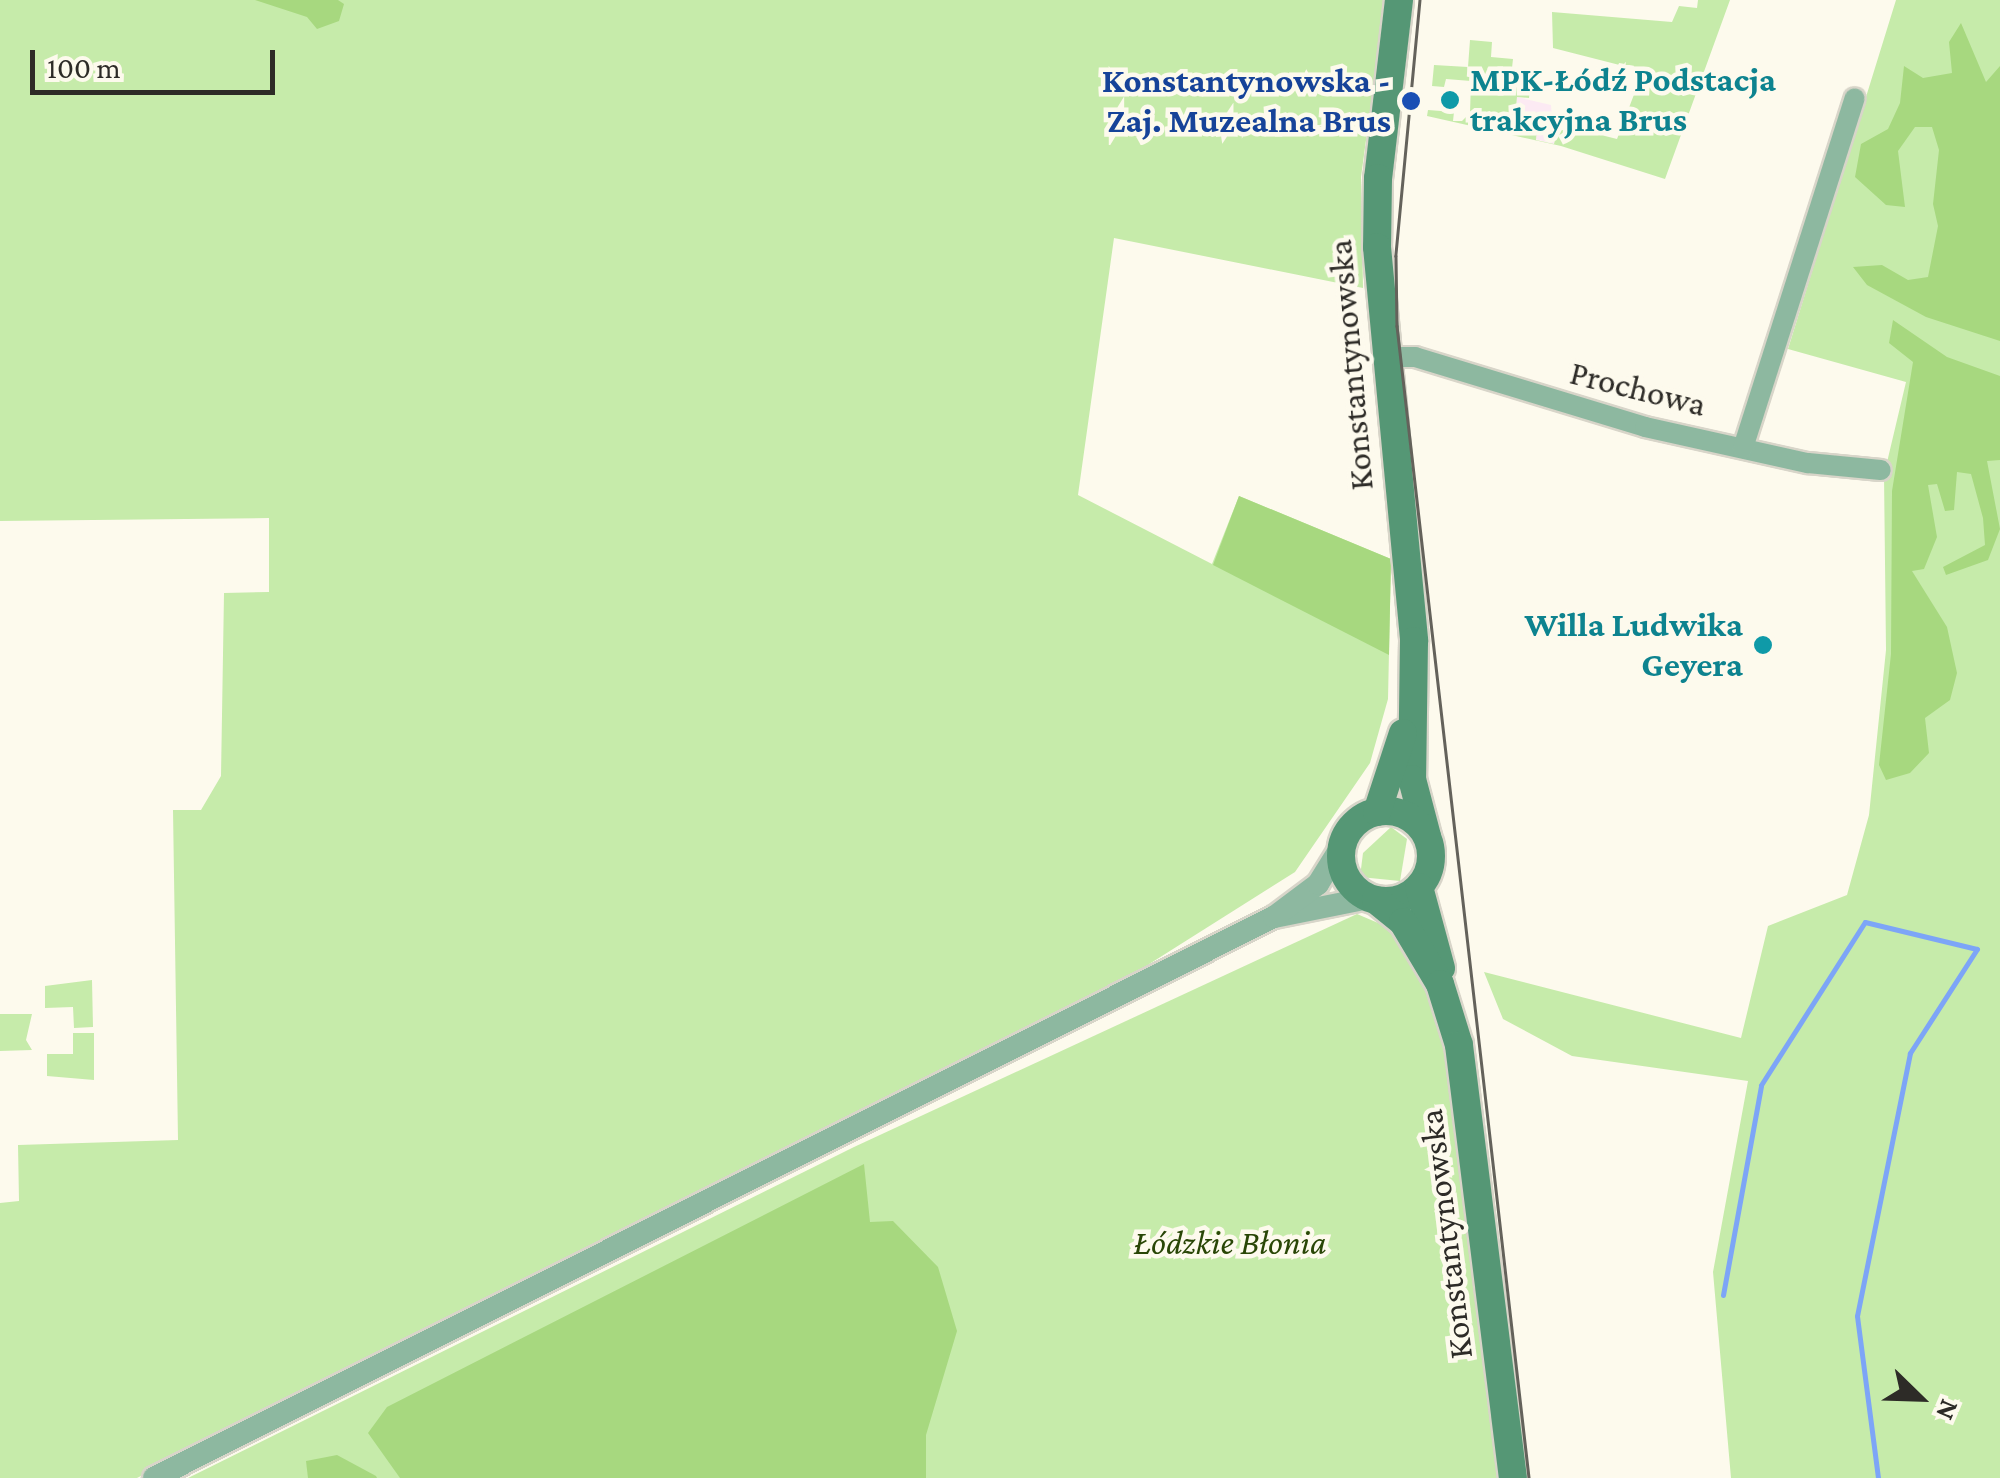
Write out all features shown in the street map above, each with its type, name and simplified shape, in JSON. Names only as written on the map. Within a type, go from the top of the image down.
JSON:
[{"type":"main road","name":"Konstantynowska","points":[[1399,0],[1376,211],[1383,356],[1413,628],[1414,794],[1427,836]]},
{"type":"main road","name":"Konstantynowska","points":[[1377,812],[1400,738],[1411,724]]},
{"type":"main road","points":[[1377,812],[1405,815],[1427,836],[1432,859],[1419,887],[1400,900],[1373,899],[1344,872],[1342,844],[1353,826],[1377,812]]},
{"type":"main road","name":"Konstantynowska","points":[[1419,887],[1442,963],[1440,984]]},
{"type":"main road","name":"Konstantynowska","points":[[1373,899],[1403,922],[1440,984],[1465,1071],[1512,1478]]},
{"type":"street","points":[[1743,448],[1855,98]]},
{"type":"street","name":"Prochowa","points":[[1383,356],[1415,357],[1586,413],[1743,448],[1881,470]]},
{"type":"street","points":[[154,1478],[1274,917],[1327,874],[1342,844]]},
{"type":"street","points":[[1274,917],[1373,899]]},
{"type":"shaded area","points":[[1517,97],[1551,105],[1554,144],[1535,139],[1538,126],[1514,127]]},
{"type":"green space","points":[[0,0],[1385,0],[1361,177],[1363,288],[1114,238],[1078,495],[1212,564],[1239,496],[1391,559],[1388,699],[1370,763],[1295,872],[1097,997],[137,1478],[0,1478],[0,1203],[19,1201],[18,1145],[178,1140],[173,810],[201,810],[221,776],[224,593],[269,592],[269,518],[0,521]]},
{"type":"green space","points":[[255,0],[338,0],[344,4],[339,21],[317,29],[307,17]]},
{"type":"green space","points":[[1698,0],[1730,0],[1665,179],[1561,146],[1427,116],[1428,110],[1454,112],[1453,121],[1462,121],[1470,113],[1471,81],[1446,79],[1444,87],[1432,86],[1434,65],[1468,67],[1470,40],[1492,42],[1491,57],[1513,59],[1512,68],[1532,71],[1529,98],[1517,97],[1514,127],[1522,127],[1524,112],[1538,113],[1536,140],[1554,144],[1557,131],[1573,128],[1617,139],[1643,71],[1553,48],[1552,12],[1672,22],[1679,6],[1697,8]]},
{"type":"green space","points":[[1896,0],[2000,0],[2000,1478],[1731,1478],[1713,1272],[1748,1081],[1572,1056],[1503,1019],[1484,972],[1741,1038],[1768,926],[1847,895],[1869,815],[1886,650],[1884,475],[1906,382],[1788,349]]},
{"type":"green space","points":[[1961,23],[1986,82],[2000,66],[2000,341],[1926,317],[1867,285],[1853,267],[1882,265],[1908,280],[1928,277],[1938,226],[1933,204],[1939,150],[1932,127],[1915,127],[1898,151],[1905,207],[1886,205],[1855,177],[1861,144],[1888,129],[1900,103],[1904,66],[1923,78],[1952,73],[1949,42]]},
{"type":"green space","points":[[1893,320],[1947,357],[2000,376],[2000,460],[1987,461],[2000,529],[1988,560],[1946,575],[1943,567],[1985,545],[1983,518],[1971,474],[1957,472],[1954,510],[1945,511],[1937,484],[1928,485],[1937,537],[1924,569],[1912,571],[1947,627],[1957,673],[1950,700],[1925,718],[1929,753],[1910,773],[1886,780],[1879,765],[1891,654],[1892,491],[1913,362],[1889,343]]},
{"type":"green space","points":[[1239,496],[1391,559],[1389,655],[1213,565]]},
{"type":"green space","points":[[1391,827],[1407,839],[1400,881],[1360,877],[1363,853]]},
{"type":"green space","name":"Łódzkie Błonia","points":[[1357,914],[1397,931],[1412,950],[1444,1039],[1501,1478],[188,1478],[854,1147]]},
{"type":"green space","points":[[92,980],[93,1027],[74,1028],[73,1007],[45,1008],[45,986]]},
{"type":"green space","points":[[0,1014],[32,1014],[26,1040],[32,1050],[0,1051]]},
{"type":"green space","points":[[73,1033],[94,1033],[94,1080],[47,1076],[47,1054],[73,1054]]},
{"type":"green space","points":[[864,1164],[870,1222],[893,1221],[938,1267],[957,1331],[926,1435],[926,1478],[400,1478],[368,1433],[387,1407]]},
{"type":"green space","points":[[337,1455],[377,1478],[308,1478],[306,1461]]},
{"type":"waterway","points":[[1723,1295],[1761,1085],[1865,922],[1977,949],[1910,1053],[1857,1316],[1878,1478]]},
{"type":"tram line","points":[[1420,0],[1396,256],[1397,326],[1529,1478]]},
{"type":"place","name":"MPK-Łódź Podstacja trakcyjna Brus","points":[[1450,100]]},
{"type":"place","name":"Konstantynowska - Zaj. Muzealna Brus","points":[[1411,101]]},
{"type":"place","name":"Willa Ludwika Geyera","points":[[1763,645]]}]
